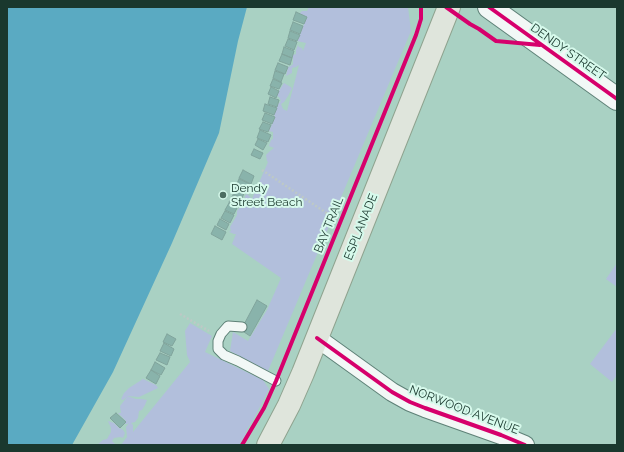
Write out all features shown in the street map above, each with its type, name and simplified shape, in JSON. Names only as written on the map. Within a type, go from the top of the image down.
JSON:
[{"type":"main road","name":"ESPLANADE","points":[[268,445],[289,405],[317,338],[449,7]]},
{"type":"street","name":"DENDY STREET","points":[[489,7],[617,99]]},
{"type":"street","name":"NORWOOD AVENUE","points":[[317,338],[392,392],[410,402],[525,445]]},
{"type":"lane","points":[[242,327],[228,326],[221,334],[218,341],[218,349],[224,354],[276,381]]},
{"type":"path","points":[[262,170],[339,224]]},
{"type":"path","points":[[180,314],[220,337]]},
{"type":"shaded area","points":[[7,7],[247,7],[238,41],[219,133],[172,243],[113,372],[72,445],[7,445]]},
{"type":"shaded area","points":[[309,7],[408,7],[411,31],[268,371],[230,351],[233,332],[248,341],[267,310],[281,278],[232,244],[236,234],[229,232],[231,231],[230,227],[237,215],[237,211],[245,201],[245,196],[247,194],[252,199],[268,162],[266,155],[274,148],[269,146],[271,140],[273,139],[273,132],[269,131],[275,117],[274,115],[278,104],[281,101],[277,96],[284,83],[292,88],[284,102],[281,104],[283,109],[287,111],[299,65],[292,68],[292,73],[286,76],[288,67],[293,64],[293,55],[296,54],[298,45],[303,51],[306,43],[297,41],[307,17],[299,14],[302,11],[307,11]]},
{"type":"shaded area","points":[[617,263],[617,287],[606,279]]},
{"type":"shaded area","points":[[190,323],[212,336],[205,352],[263,380],[269,389],[245,433],[246,434],[239,445],[121,445],[127,437],[126,427],[129,423],[125,424],[126,421],[118,413],[121,413],[120,406],[127,397],[123,400],[121,399],[124,393],[143,379],[156,385],[158,388],[139,397],[127,396],[147,400],[142,410],[139,411],[138,418],[135,422],[131,423],[133,425],[133,432],[190,362],[187,355],[185,331]]},
{"type":"shaded area","points":[[617,328],[617,375],[612,382],[590,364]]},
{"type":"shaded area","points":[[108,421],[114,423],[123,430],[125,433],[123,438],[114,438],[112,441],[115,445],[97,445],[103,440],[107,439],[111,432]]},
{"type":"building","points":[[296,12],[307,17],[304,24],[293,20]]},
{"type":"building","points":[[293,22],[303,26],[300,34],[290,30]]},
{"type":"building","points":[[290,31],[300,35],[297,41],[288,38]]},
{"type":"building","points":[[288,39],[297,42],[294,50],[285,46]]},
{"type":"building","points":[[284,47],[294,51],[292,58],[282,54]]},
{"type":"building","points":[[282,54],[292,58],[290,65],[279,61]]},
{"type":"building","points":[[278,63],[288,67],[285,74],[275,70]]},
{"type":"building","points":[[275,71],[284,74],[281,82],[273,78]]},
{"type":"building","points":[[273,79],[282,83],[279,89],[270,86]]},
{"type":"building","points":[[271,87],[279,91],[276,98],[268,94]]},
{"type":"building","points":[[270,97],[279,100],[277,107],[268,104]]},
{"type":"building","points":[[265,104],[277,108],[274,115],[263,111]]},
{"type":"building","points":[[265,113],[275,117],[272,124],[262,120]]},
{"type":"building","points":[[263,122],[271,125],[268,132],[259,129]]},
{"type":"building","points":[[260,130],[271,135],[268,142],[257,138]]},
{"type":"building","points":[[258,139],[267,143],[263,150],[255,145]]},
{"type":"building","points":[[254,149],[263,153],[260,159],[251,155]]},
{"type":"building","points":[[243,170],[254,176],[251,184],[239,178]]},
{"type":"building","points":[[239,179],[250,184],[246,191],[236,186]]},
{"type":"building","points":[[236,187],[245,191],[242,198],[233,194]]},
{"type":"building","points":[[233,195],[243,200],[239,207],[229,202]]},
{"type":"building","points":[[229,203],[237,208],[234,214],[225,210]]},
{"type":"building","points":[[225,211],[234,215],[230,223],[221,218]]},
{"type":"building","points":[[220,219],[229,224],[226,230],[217,225]]},
{"type":"building","points":[[215,226],[226,232],[222,240],[211,234]]},
{"type":"building","points":[[257,300],[267,306],[250,336],[241,330]]},
{"type":"building","points":[[167,334],[176,339],[172,346],[163,342]]},
{"type":"building","points":[[164,343],[174,349],[171,356],[160,351]]},
{"type":"building","points":[[160,353],[170,357],[167,365],[156,360]]},
{"type":"building","points":[[155,362],[165,368],[161,375],[151,370]]},
{"type":"building","points":[[151,370],[160,376],[156,384],[146,378]]},
{"type":"building","points":[[116,413],[126,422],[120,428],[110,418]]},
{"type":"cycle path","name":"BAY TRAIL","points":[[242,445],[264,408],[276,381],[416,35],[421,19],[421,7]]},
{"type":"cycle path","points":[[446,7],[496,41],[540,45]]},
{"type":"cycle path","points":[[489,7],[617,99]]},
{"type":"cycle path","points":[[317,338],[392,392],[410,402],[525,445]]},
{"type":"place","name":"Dendy Street Beach","points":[[223,195]]}]
